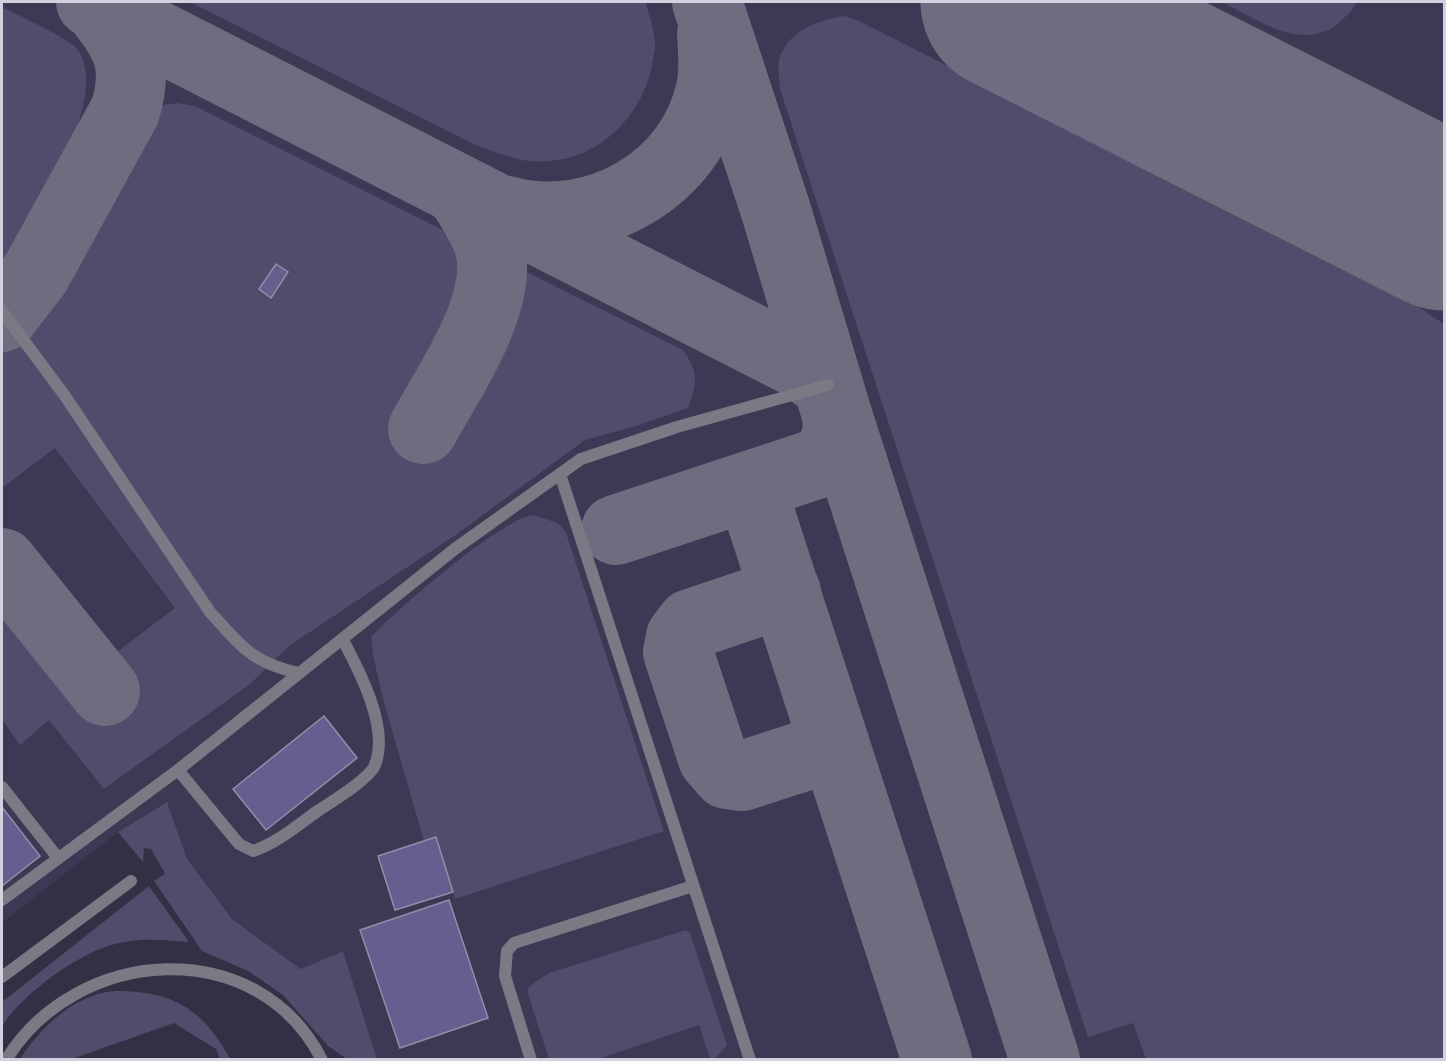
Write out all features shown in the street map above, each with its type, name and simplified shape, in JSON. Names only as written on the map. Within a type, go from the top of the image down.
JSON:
[{"type":"lane","points":[[2,311],[65,396],[210,612],[239,644],[256,657],[272,667],[299,673]]},
{"type":"lane","points":[[2,900],[178,770],[456,548],[581,459],[828,385]]},
{"type":"lane","points":[[560,474],[750,1059]]},
{"type":"lane","points":[[178,770],[239,844],[253,851],[268,846],[342,794],[373,769],[379,751],[376,721],[365,681],[343,640]]},
{"type":"lane","points":[[2,787],[58,858]]},
{"type":"lane","points":[[2,976],[131,881]]},
{"type":"lane","points":[[531,1059],[505,976],[507,951],[514,942],[693,886]]},
{"type":"lane","points":[[6,1059],[18,1041],[61,1001],[98,982],[162,969],[216,973],[246,984],[290,1017],[316,1048],[322,1059]]},
{"type":"shaded area","points":[[2,2],[1444,2],[1444,1059],[377,1059],[343,951],[301,969],[232,919],[186,859],[166,802],[118,832],[2,923]]},
{"type":"shaded area","points":[[190,2],[645,2],[655,47],[647,83],[629,116],[617,130],[586,152],[549,161],[528,161],[469,142]]},
{"type":"shaded area","points":[[1222,2],[1356,2],[1342,20],[1328,30],[1313,34],[1298,34],[1266,25]]},
{"type":"shaded area","points":[[2,7],[72,44],[77,49],[86,71],[85,98],[77,129],[47,193],[2,269]]},
{"type":"shaded area","points":[[844,16],[859,21],[1402,296],[1444,324],[1444,1059],[1146,1059],[1133,1023],[1088,1037],[780,89],[779,60],[789,41],[796,34],[814,24]]},
{"type":"shaded area","points":[[177,103],[195,106],[683,350],[692,365],[695,384],[688,408],[633,427],[585,440],[457,534],[289,646],[250,684],[104,789],[49,720],[20,745],[2,719],[2,613],[84,712],[127,675],[113,655],[175,608],[55,448],[2,488],[2,342],[26,324],[53,288],[108,180],[130,129],[164,105]]},
{"type":"shaded area","points":[[533,515],[558,523],[566,533],[664,831],[455,899],[436,837],[424,841],[383,699],[371,637],[449,567],[497,533]]},
{"type":"shaded area","points":[[167,802],[187,859],[232,919],[301,969],[343,951],[377,1059],[347,1059],[328,1046],[283,995],[248,971],[202,951],[154,881],[165,874],[151,849],[144,848],[143,862],[118,832]]},
{"type":"shaded area","points":[[149,886],[189,942],[133,941],[109,946],[92,953],[74,962],[40,986],[24,1000],[2,1026],[2,1002]]},
{"type":"shaded area","points":[[686,930],[690,933],[727,1045],[715,1059],[710,1059],[699,1025],[598,1059],[549,1059],[527,991],[530,986],[549,973]]},
{"type":"shaded area","points":[[115,991],[154,995],[184,1006],[209,1027],[230,1059],[220,1059],[216,1049],[174,1023],[72,1059],[20,1059],[38,1035],[60,1014],[86,998]]},
{"type":"building","points":[[276,264],[288,272],[271,298],[259,289]]},
{"type":"building","points":[[324,716],[357,758],[266,830],[233,789]]},
{"type":"building","points":[[2,807],[40,856],[2,886]]},
{"type":"building","points":[[436,837],[453,892],[395,910],[378,856]]},
{"type":"building","points":[[449,900],[488,1018],[400,1048],[360,930]]},
{"type":"taxiway","points":[[91,2],[799,363],[828,385]]},
{"type":"taxiway","points":[[707,2],[776,211],[837,415],[1045,1060]]},
{"type":"taxiway","points":[[2,317],[36,273],[125,111],[131,79],[127,53],[122,41],[96,4]]},
{"type":"taxiway","points":[[507,211],[540,216],[573,215],[605,207],[635,193],[661,173],[683,149],[700,121],[712,82],[712,34]]},
{"type":"taxiway","points":[[423,429],[474,337],[490,286],[492,261],[487,239],[460,191]]},
{"type":"taxiway","points":[[616,530],[819,463],[829,453],[835,442],[837,415]]},
{"type":"taxiway","points":[[751,487],[937,1060]]},
{"type":"taxiway","points":[[2,563],[105,691]]},
{"type":"taxiway","points":[[786,592],[691,624],[681,637],[678,652],[713,758],[727,774],[742,776],[835,746]]},
{"type":"runway","points":[[1009,2],[1444,222]]}]
